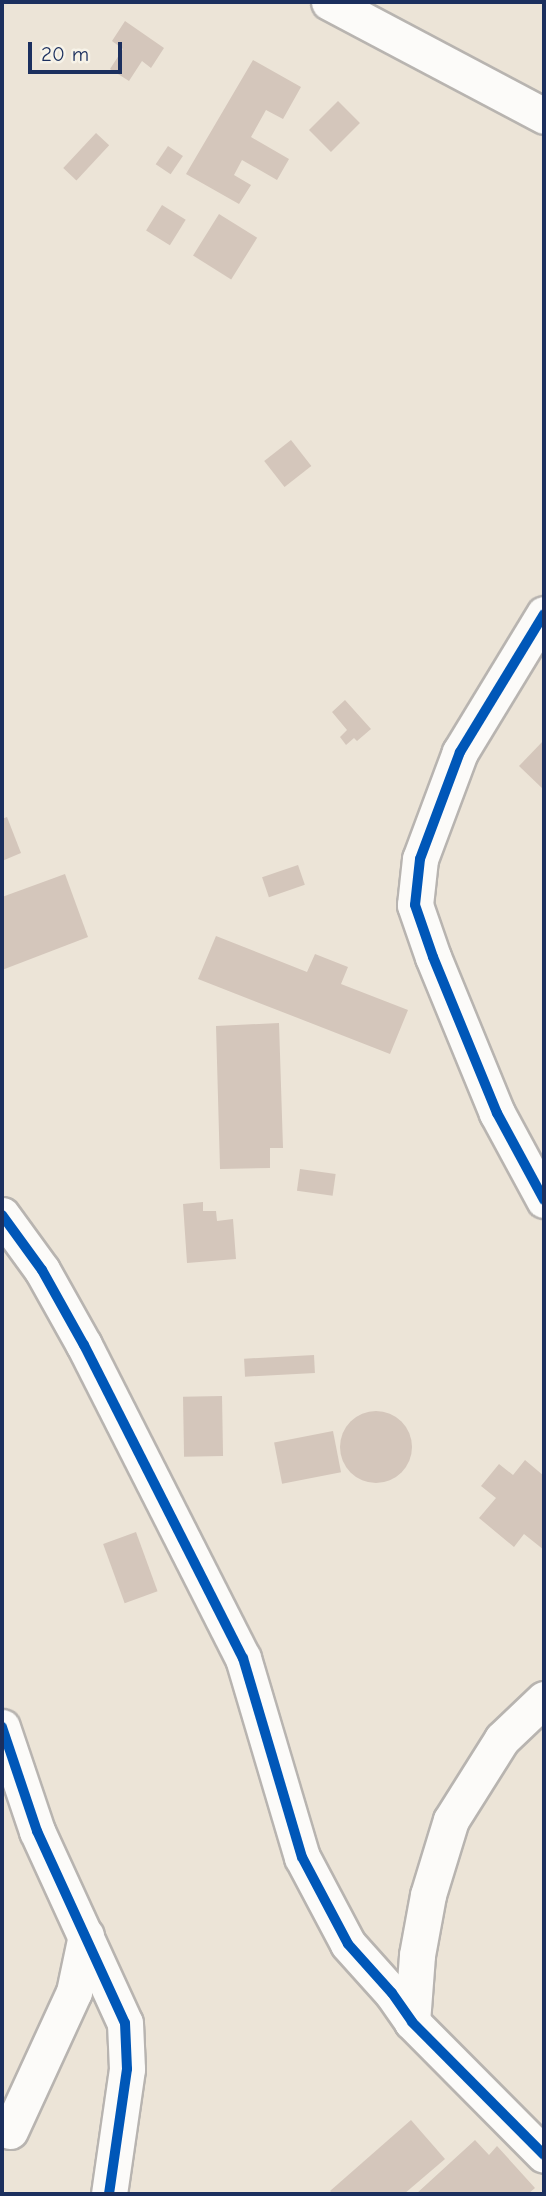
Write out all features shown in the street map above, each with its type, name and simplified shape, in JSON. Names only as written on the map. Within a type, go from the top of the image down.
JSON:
[{"type":"street","points":[[329,2],[544,116]]},
{"type":"street","points":[[544,614],[460,752],[420,859],[415,905],[433,957],[497,1113],[544,1200]]},
{"type":"street","points":[[2,1215],[42,1270],[84,1345],[243,1658],[302,1857],[348,1944],[412,2022],[544,2155]]},
{"type":"street","points":[[412,2022],[417,1955],[428,1895],[451,1820],[502,1739],[544,1699]]},
{"type":"street","points":[[2,1727],[37,1831],[125,2024],[127,2069],[109,2194]]},
{"type":"street","points":[[10,2131],[75,1992],[86,1935]]},
{"type":"building","points":[[125,21],[164,48],[151,68],[142,61],[129,81],[110,69],[123,49],[112,41]]},
{"type":"building","points":[[253,60],[301,87],[283,119],[266,110],[251,137],[289,159],[277,180],[242,160],[234,175],[251,185],[239,204],[186,174]]},
{"type":"building","points":[[338,101],[360,123],[331,152],[309,130]]},
{"type":"building","points":[[96,133],[109,145],[76,180],[63,168]]},
{"type":"building","points":[[168,146],[183,156],[171,174],[156,164]]},
{"type":"building","points":[[162,205],[186,220],[170,245],[146,230]]},
{"type":"building","points":[[219,214],[257,238],[231,279],[193,256]]},
{"type":"building","points":[[291,440],[311,466],[285,487],[264,461]]},
{"type":"building","points":[[345,700],[371,729],[357,741],[354,738],[346,745],[340,737],[347,730],[332,712]]},
{"type":"building","points":[[544,740],[544,790],[519,766]]},
{"type":"building","points":[[7,817],[21,853],[2,861],[2,819]]},
{"type":"building","points":[[298,865],[305,885],[269,897],[262,877]]},
{"type":"building","points":[[65,874],[88,937],[2,970],[2,897]]},
{"type":"building","points":[[216,936],[307,972],[315,954],[348,967],[341,984],[408,1010],[390,1054],[198,979]]},
{"type":"building","points":[[279,1023],[283,1148],[270,1148],[270,1168],[220,1169],[216,1026]]},
{"type":"building","points":[[300,1169],[336,1174],[333,1196],[297,1191]]},
{"type":"building","points":[[203,1202],[203,1211],[216,1211],[217,1221],[233,1219],[236,1259],[187,1263],[183,1204]]},
{"type":"building","points":[[314,1355],[315,1373],[245,1377],[244,1359]]},
{"type":"building","points":[[222,1396],[223,1456],[184,1457],[183,1397]]},
{"type":"building","points":[[376,1411],[396,1417],[406,1427],[412,1447],[406,1467],[396,1477],[376,1483],[356,1477],[346,1467],[340,1447],[346,1427],[356,1417]]},
{"type":"building","points":[[333,1431],[341,1472],[282,1484],[274,1442]]},
{"type":"building","points":[[525,1460],[544,1476],[544,1550],[524,1534],[514,1547],[479,1518],[496,1498],[481,1486],[499,1464],[513,1475]]},
{"type":"building","points":[[136,1532],[158,1591],[125,1603],[103,1544]]},
{"type":"building","points":[[411,2120],[445,2159],[404,2194],[333,2194],[330,2191]]},
{"type":"building","points":[[475,2140],[489,2155],[497,2146],[535,2188],[528,2194],[416,2194]]},
{"type":"cycle path","points":[[544,614],[460,752],[420,859],[415,905],[433,957],[497,1113],[544,1200]]},
{"type":"cycle path","points":[[2,1215],[42,1270],[84,1345],[243,1658],[302,1857],[348,1944],[392,1993],[412,2022],[544,2155]]},
{"type":"cycle path","points":[[2,1727],[37,1831],[125,2023],[127,2069],[109,2194]]}]
